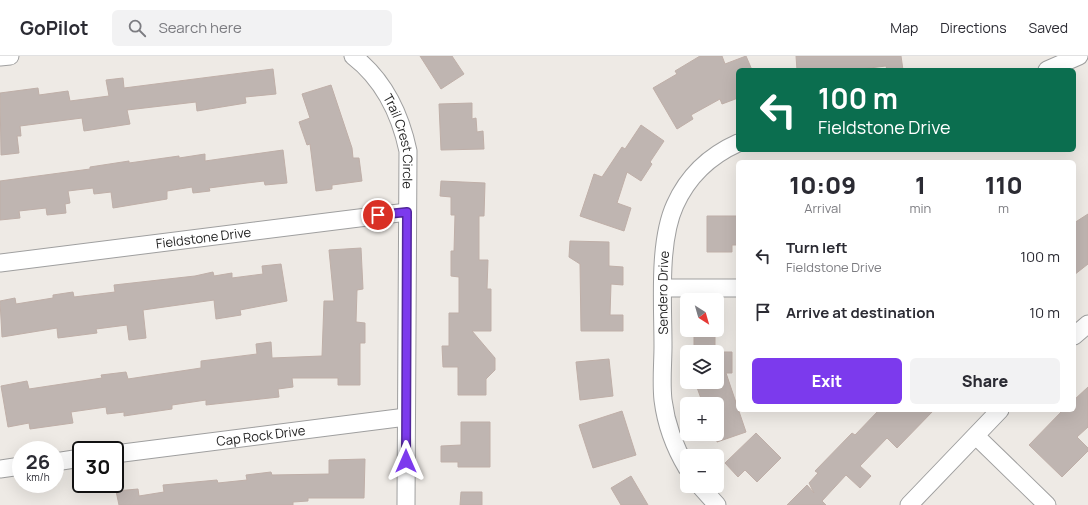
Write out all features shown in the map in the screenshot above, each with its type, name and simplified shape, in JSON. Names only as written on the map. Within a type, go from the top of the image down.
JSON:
[{"type":"street","points":[[0,57],[10,56]]},
{"type":"street","name":"Trail Crest Circle","points":[[353,56],[371,73],[383,88],[399,117],[408,152],[406,505]]},
{"type":"street","points":[[1052,68],[1079,56]]},
{"type":"street","name":"Sendero Drive","points":[[680,454],[676,446],[663,400],[663,288],[668,224],[680,194],[696,172],[707,161],[736,144]]},
{"type":"street","name":"Fieldstone Drive","points":[[0,263],[407,212]]},
{"type":"street","points":[[663,288],[736,288]]},
{"type":"street","points":[[1076,334],[1088,324]]},
{"type":"street","points":[[909,505],[998,412]]},
{"type":"street","name":"Cap Rock Drive","points":[[124,453],[406,417]]},
{"type":"street","points":[[976,436],[1047,505]]},
{"type":"street","points":[[0,469],[12,467]]},
{"type":"street","points":[[706,493],[717,505]]},
{"type":"building","points":[[420,56],[452,56],[464,74],[441,89]]},
{"type":"building","points":[[700,56],[722,56],[725,64],[746,56],[751,68],[736,68],[736,99],[722,104],[720,99],[691,115],[693,119],[677,129],[653,88],[677,74],[675,71]]},
{"type":"building","points":[[796,56],[901,56],[903,68],[886,68],[886,66],[870,68],[797,68]]},
{"type":"building","points":[[273,69],[276,94],[245,97],[246,103],[197,111],[196,102],[127,110],[130,124],[84,131],[82,118],[20,126],[21,136],[17,136],[19,153],[1,155],[0,93],[38,88],[39,95],[68,91],[70,101],[109,96],[106,80],[123,78],[124,88]]},
{"type":"building","points":[[331,85],[352,148],[353,158],[359,158],[362,181],[332,185],[332,189],[316,191],[310,144],[307,145],[299,122],[310,118],[302,94]]},
{"type":"building","points":[[472,103],[472,119],[476,118],[477,132],[483,131],[484,149],[441,150],[439,104]]},
{"type":"building","points":[[641,125],[664,141],[650,162],[652,164],[641,181],[627,172],[617,203],[631,208],[624,231],[580,216],[594,174],[602,177],[622,147],[625,149]]},
{"type":"building","points":[[283,150],[287,183],[265,185],[264,181],[209,188],[210,191],[193,193],[192,187],[167,191],[167,199],[113,208],[111,192],[94,194],[93,188],[68,191],[70,203],[65,204],[66,213],[47,215],[46,208],[19,211],[20,218],[0,220],[0,181],[90,169],[90,167],[129,161],[129,163],[205,154],[205,161]]},
{"type":"building","points":[[441,181],[485,183],[484,216],[479,216],[479,260],[488,260],[487,289],[491,289],[491,331],[472,331],[495,358],[495,370],[486,379],[486,395],[458,395],[458,367],[443,367],[442,346],[449,346],[449,313],[459,313],[459,277],[451,276],[451,251],[454,251],[455,215],[451,215],[451,197],[440,196]]},
{"type":"building","points":[[1088,214],[1088,264],[1076,273],[1076,222]]},
{"type":"building","points":[[707,216],[736,216],[736,245],[732,245],[732,252],[707,252]]},
{"type":"building","points":[[570,241],[609,242],[609,266],[623,267],[623,285],[611,284],[610,315],[623,315],[623,331],[581,331],[580,264],[569,257]]},
{"type":"building","points":[[361,248],[363,289],[357,290],[356,322],[365,323],[365,343],[360,343],[360,385],[338,385],[338,378],[292,378],[293,387],[278,389],[279,397],[206,405],[206,400],[172,405],[172,409],[124,416],[124,412],[107,414],[106,407],[71,412],[73,423],[30,429],[29,423],[8,427],[1,386],[27,381],[29,389],[102,378],[101,375],[126,372],[128,379],[201,368],[201,361],[257,354],[256,344],[271,342],[272,358],[322,356],[324,301],[334,301],[329,250]]},
{"type":"building","points":[[281,264],[287,301],[240,310],[241,315],[216,319],[214,300],[143,310],[146,338],[129,340],[127,325],[96,329],[97,333],[58,338],[57,328],[2,337],[0,301],[15,298],[16,304],[53,298],[53,295],[73,292],[74,297],[115,292],[114,285],[195,276],[213,272],[214,276],[232,273],[232,278],[263,274],[262,266]]},
{"type":"building","points":[[694,337],[715,337],[715,345],[694,345]]},
{"type":"building","points":[[724,352],[732,352],[732,373],[726,373],[736,402],[736,412],[739,412],[746,432],[724,440],[724,397],[700,397],[698,389],[724,389]]},
{"type":"building","points":[[609,359],[613,396],[580,400],[576,362]]},
{"type":"building","points":[[1088,387],[1088,427],[1077,437],[1088,448],[1088,451],[1062,477],[1029,445],[1061,412],[1076,412],[1076,398]]},
{"type":"building","points":[[622,411],[636,455],[593,468],[579,425]]},
{"type":"building","points":[[877,412],[932,412],[897,448],[887,438],[860,466],[871,476],[860,488],[846,475],[822,501],[826,505],[787,505],[807,485],[814,493],[809,483],[818,473],[815,471],[852,433],[855,435]]},
{"type":"building","points":[[461,422],[490,422],[490,467],[458,467],[458,462],[441,462],[441,446],[461,445]]},
{"type":"building","points":[[756,433],[781,458],[757,482],[745,470],[738,477],[725,463]]},
{"type":"building","points":[[365,459],[364,498],[308,498],[308,501],[293,502],[293,505],[119,505],[116,493],[124,493],[124,490],[138,489],[139,496],[164,492],[163,485],[217,480],[218,483],[247,480],[246,475],[271,472],[272,475],[329,474],[329,460]]},
{"type":"building","points":[[631,476],[648,505],[621,505],[611,488]]},
{"type":"building","points":[[461,492],[482,492],[482,505],[460,505]]},
{"type":"route","points":[[378,215],[407,212],[406,461]]}]
